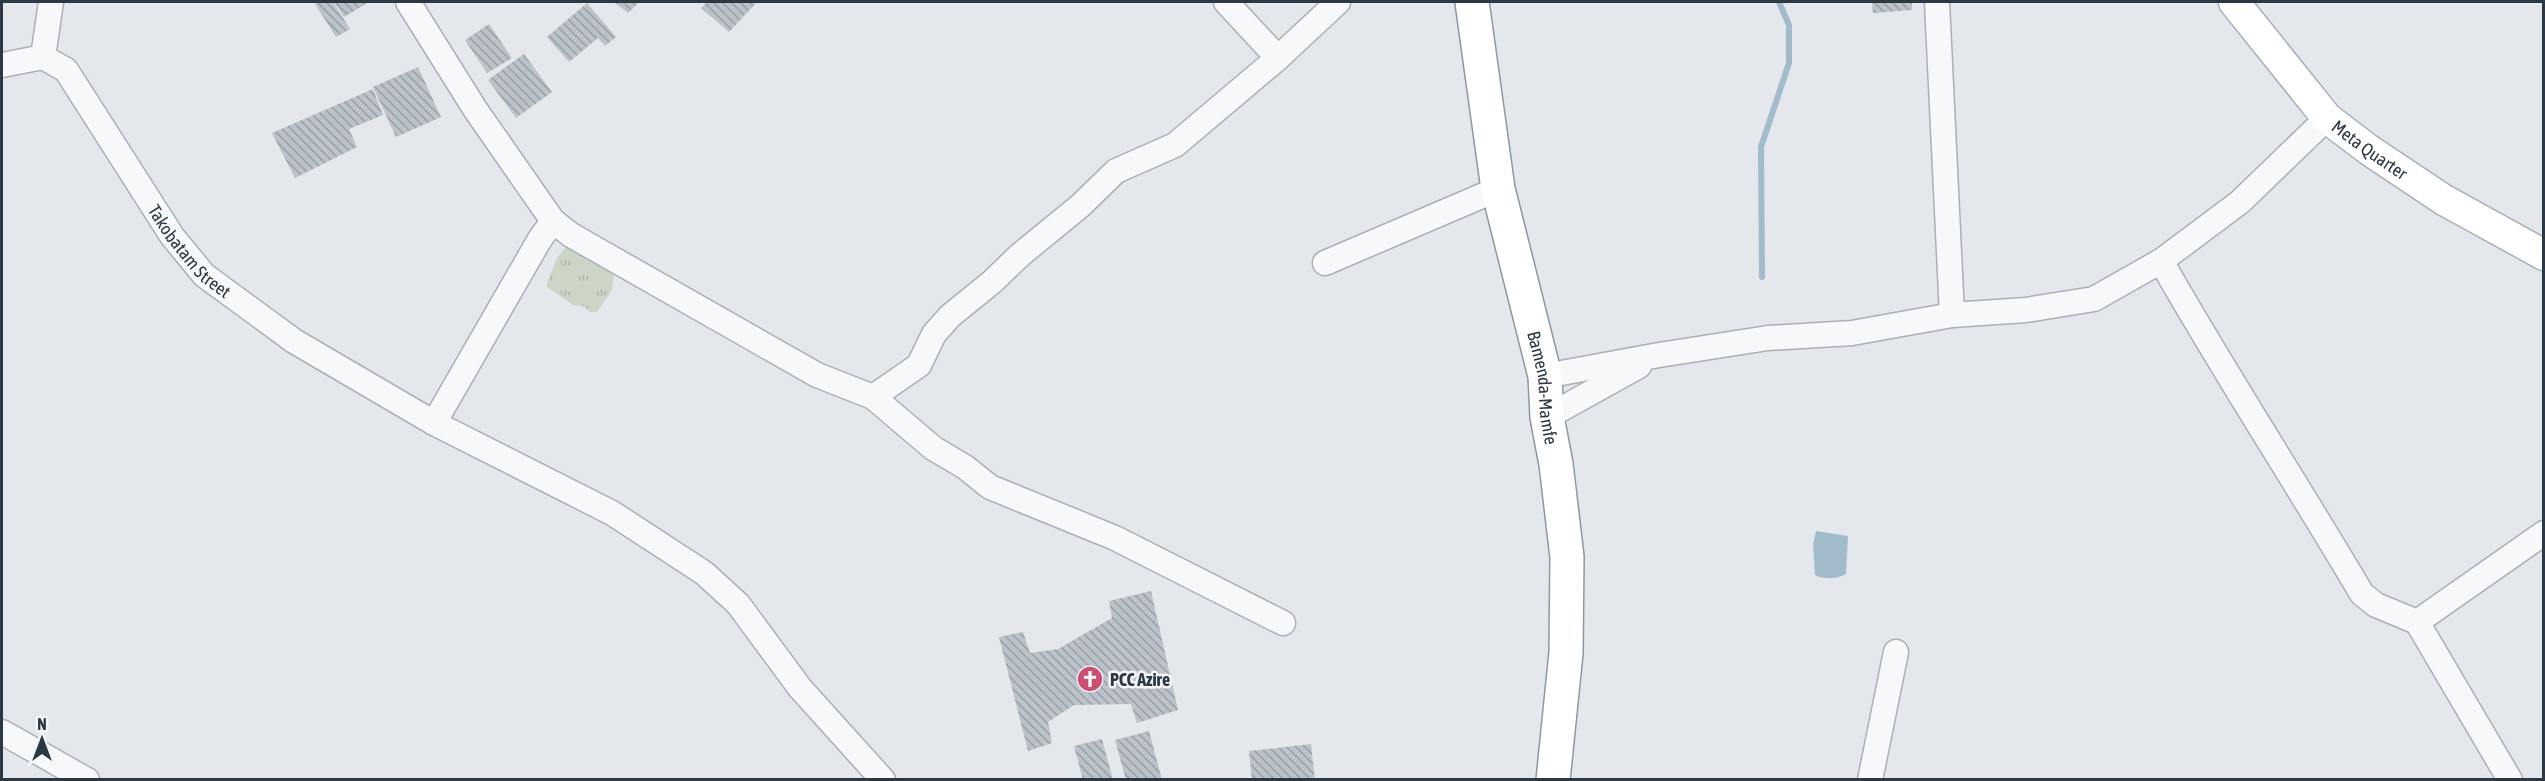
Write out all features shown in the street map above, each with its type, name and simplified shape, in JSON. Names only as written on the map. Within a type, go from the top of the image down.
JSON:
[{"type":"highway","name":"Bamenda-Mamfe","points":[[1472,2],[1498,189],[1545,376],[1547,417],[1556,464],[1567,557],[1566,653],[1553,780]]},
{"type":"main road","name":"Meta Quarter","points":[[2234,2],[2327,118],[2369,150],[2444,200],[2544,255]]},
{"type":"street","points":[[2,64],[43,57],[51,2]]},
{"type":"street","points":[[408,2],[475,110],[500,142],[553,221],[571,235],[817,375],[873,397],[933,448],[965,467],[990,487],[1115,537],[1283,623]]},
{"type":"street","points":[[1226,2],[1278,58]]},
{"type":"street","points":[[873,397],[919,364],[934,334],[950,316],[1080,206],[1116,171],[1175,145],[1278,58],[1338,2]]},
{"type":"street","points":[[1937,2],[1952,315]]},
{"type":"street","name":"Takobatam Street","points":[[43,57],[66,70],[172,236],[204,275],[294,341],[434,423],[612,513],[704,573],[738,604],[800,688],[883,780]]},
{"type":"street","points":[[1545,376],[1768,338],[1852,333],[1952,315],[2026,310],[2094,299],[2161,261],[2240,202],[2327,118]]},
{"type":"street","points":[[1325,263],[1498,189]]},
{"type":"street","points":[[434,423],[540,239],[553,221]]},
{"type":"street","points":[[2161,261],[2217,359],[2282,458],[2362,594],[2376,605],[2417,622],[2510,780]]},
{"type":"street","points":[[1547,417],[1659,355]]},
{"type":"street","points":[[2417,622],[2544,533]]},
{"type":"street","points":[[1870,780],[1896,652]]},
{"type":"street","points":[[2,732],[87,780]]},
{"type":"green space","points":[[566,247],[614,274],[612,290],[597,312],[590,312],[583,306],[573,305],[546,286],[557,258]]},
{"type":"water","points":[[1816,531],[1848,536],[1846,574],[1831,578],[1815,575],[1813,544]]},
{"type":"building","points":[[333,2],[350,29],[336,37],[315,4]]},
{"type":"building","points":[[334,2],[369,2],[344,17]]},
{"type":"building","points":[[614,2],[639,2],[628,13]]},
{"type":"building","points":[[707,2],[757,2],[729,32],[701,8]]},
{"type":"building","points":[[1872,2],[1912,2],[1912,10],[1873,13]]},
{"type":"building","points":[[587,3],[616,37],[605,46],[598,38],[569,62],[547,37]]},
{"type":"building","points":[[489,24],[512,58],[487,73],[465,40]]},
{"type":"building","points":[[524,54],[552,92],[516,118],[488,80]]},
{"type":"building","points":[[418,67],[441,117],[396,137],[373,87]]},
{"type":"building","points":[[373,89],[383,115],[349,129],[357,147],[295,178],[272,133]]},
{"type":"building","name":"PCC Azire","points":[[1151,591],[1178,710],[1137,723],[1131,704],[1074,705],[1048,722],[1052,743],[1028,751],[999,637],[1023,632],[1030,653],[1058,649],[1112,618],[1109,601]]},
{"type":"building","points":[[1149,731],[1162,780],[1126,780],[1115,740]]},
{"type":"building","points":[[1102,739],[1113,780],[1083,780],[1074,746]]},
{"type":"building","points":[[1311,744],[1315,780],[1252,780],[1249,751]]},
{"type":"waterway","points":[[1762,277],[1761,147],[1789,63],[1789,25],[1779,2]]},
{"type":"place","name":"PCC Azire","points":[[1090,679]]}]
